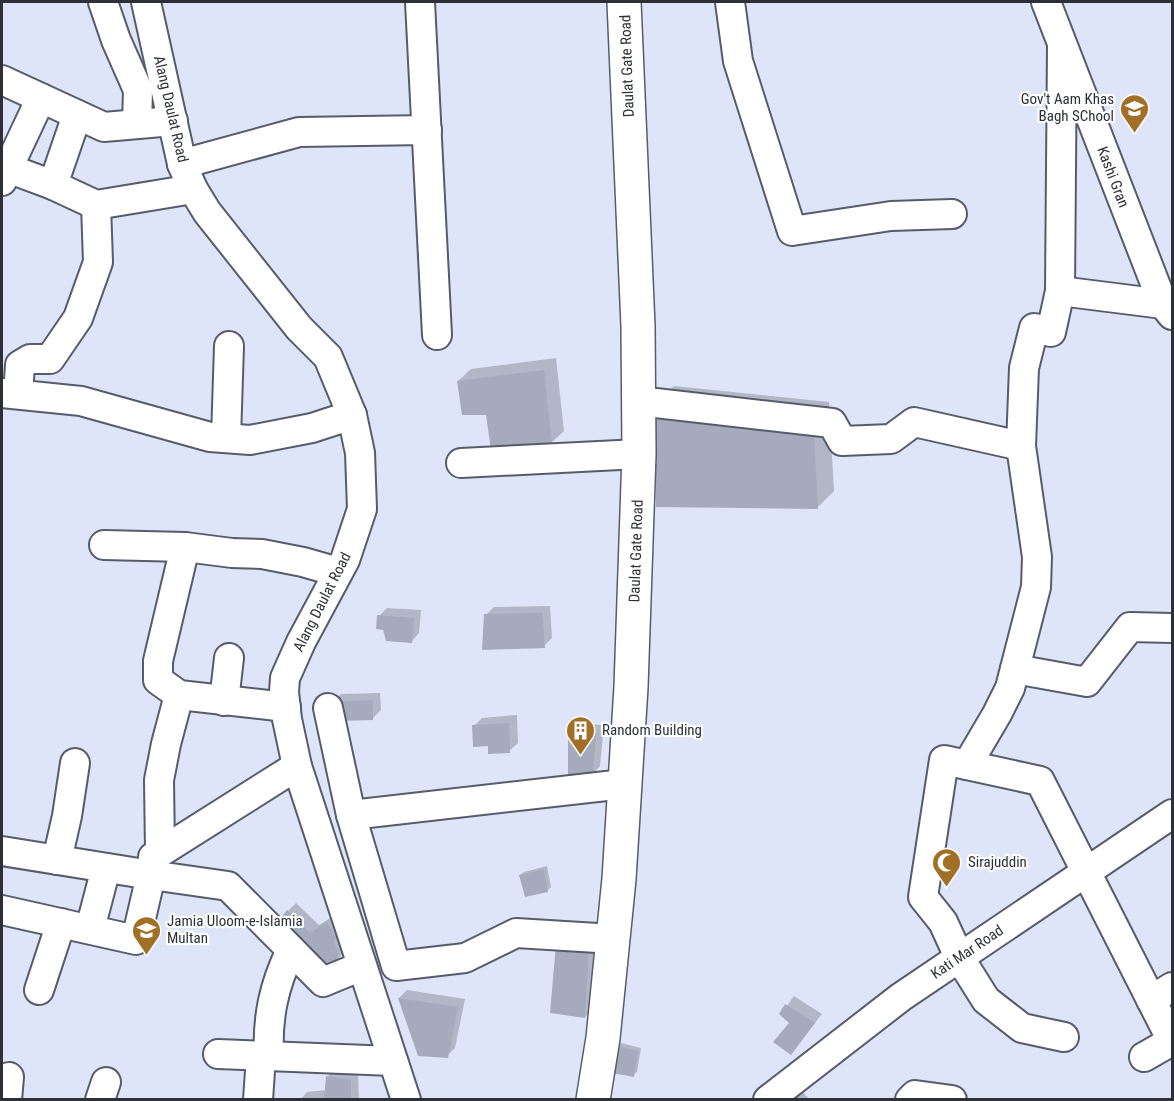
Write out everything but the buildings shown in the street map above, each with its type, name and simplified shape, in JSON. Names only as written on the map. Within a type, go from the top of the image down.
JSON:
[{"type":"main road","name":"Daulat Gate Road","points":[[593,1100],[614,939],[631,687],[639,454],[638,326],[624,2]]},
{"type":"street","points":[[103,2],[116,40],[138,90],[137,124]]},
{"type":"street","name":"Alang Daulat Road","points":[[146,2],[188,177],[207,212],[299,328],[328,357],[352,415],[360,453],[362,509],[345,560],[301,642],[285,678],[285,707],[297,766],[406,1100]]},
{"type":"street","points":[[420,2],[437,335]]},
{"type":"street","points":[[730,2],[738,61],[792,231],[891,216],[952,214]]},
{"type":"street","name":"Kashi Gran","points":[[1046,2],[1168,310]]},
{"type":"street","points":[[968,765],[1010,688],[1036,587],[1037,557],[1021,446],[1024,368],[1034,328],[1051,332],[1060,291],[1062,45]]},
{"type":"street","points":[[2,80],[104,127],[173,121]]},
{"type":"street","points":[[41,98],[3,172],[53,185],[96,205],[188,177],[299,132],[427,130]]},
{"type":"street","points":[[53,185],[77,115]]},
{"type":"street","points":[[96,205],[98,262],[78,318],[50,359],[30,359],[20,365],[10,393],[81,400],[210,437],[250,440],[312,429],[352,415]]},
{"type":"street","points":[[1060,291],[1168,310]]},
{"type":"street","points":[[226,438],[229,346]]},
{"type":"street","points":[[638,400],[832,423],[842,441],[891,439],[914,422],[1021,446]]},
{"type":"street","points":[[461,463],[639,454]]},
{"type":"street","points":[[104,545],[185,547],[232,554],[262,554],[338,572]]},
{"type":"street","points":[[185,547],[158,661],[158,680],[179,695],[285,707]]},
{"type":"street","points":[[1015,669],[1088,682],[1130,627],[1173,628]]},
{"type":"street","points":[[224,700],[229,658]]},
{"type":"street","points":[[2,910],[136,940],[156,863],[159,780],[179,695]]},
{"type":"street","points":[[328,708],[351,815],[396,966],[465,958],[516,933],[614,939]]},
{"type":"street","points":[[1064,1036],[1022,1028],[986,1000],[959,957],[943,922],[923,897],[944,760],[1040,781],[1086,874],[1162,994],[1172,1041],[1144,1057]]},
{"type":"street","points":[[57,860],[67,816],[75,763]]},
{"type":"street","points":[[156,863],[297,766]]},
{"type":"street","points":[[351,815],[624,784]]},
{"type":"street","name":"Kati Mar Road","points":[[768,1100],[901,997],[1173,814]]},
{"type":"street","points":[[2,851],[106,868],[156,863],[228,886],[323,982],[362,966]]},
{"type":"street","points":[[90,929],[106,868]]},
{"type":"street","points":[[39,990],[61,923]]},
{"type":"street","points":[[258,1100],[270,1009],[280,972],[291,950]]},
{"type":"street","points":[[218,1054],[393,1061]]},
{"type":"street","points":[[910,1100],[915,1095],[952,1100]]},
{"type":"place","name":"Gov't Aam Khas Bagh SChool","points":[[1135,134]]},
{"type":"place","name":"Random Building","points":[[581,756]]},
{"type":"place","name":"Sirajuddin","points":[[947,888]]},
{"type":"place","name":"Jamia Uloom-e-Islamia Multan","points":[[146,956]]}]
